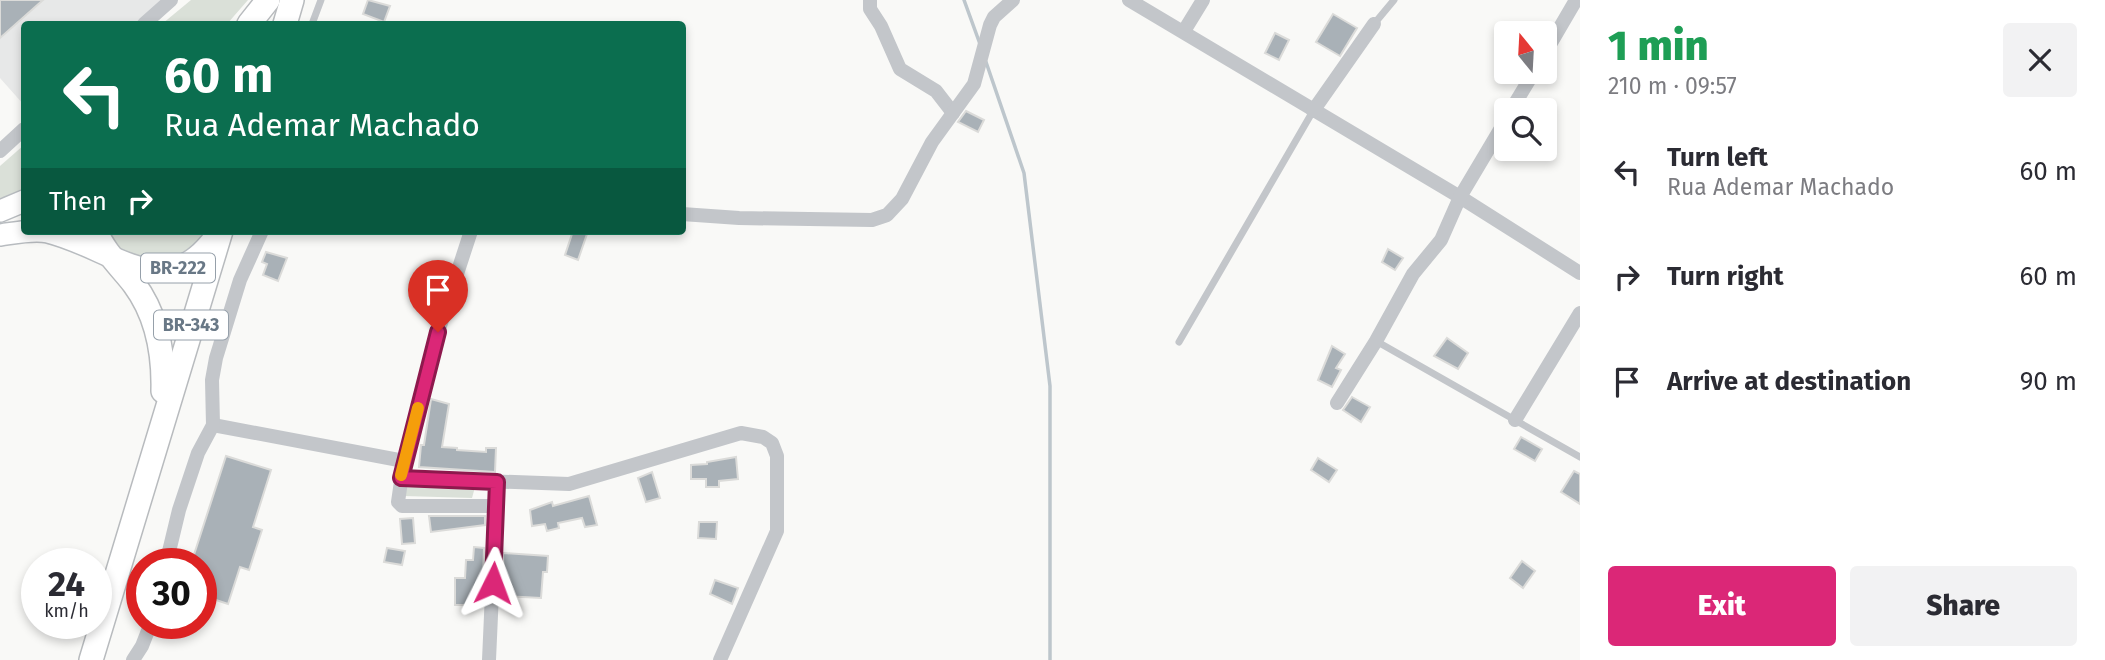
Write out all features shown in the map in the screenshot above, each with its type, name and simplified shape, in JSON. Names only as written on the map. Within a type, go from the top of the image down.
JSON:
[{"type":"highway","points":[[250,21],[268,0]]},
{"type":"highway","points":[[286,21],[292,0]]},
{"type":"highway","points":[[98,235],[110,255],[142,295],[159,335],[164,366],[162,419]]},
{"type":"highway","name":"BR-343","points":[[91,660],[219,235]]},
{"type":"main road","points":[[0,211],[21,202]]},
{"type":"main road","name":"BR-222","points":[[0,235],[21,233]]},
{"type":"main road","name":"BR-222","points":[[56,235],[141,270],[160,272],[179,268],[196,259],[217,235]]},
{"type":"street","points":[[147,21],[171,0]]},
{"type":"street","points":[[872,0],[882,31],[917,79],[943,94],[964,101]]},
{"type":"street","points":[[872,0],[870,9],[881,26],[900,69],[936,91],[953,113]]},
{"type":"street","points":[[686,214],[872,220],[887,215],[902,199],[932,142],[964,101],[980,69],[990,25],[1002,8],[1013,0]]},
{"type":"street","points":[[1129,0],[1460,197],[1580,273]]},
{"type":"street","points":[[1184,32],[1203,0]]},
{"type":"street","points":[[1558,30],[1576,0]]},
{"type":"street","points":[[1313,111],[1374,24]]},
{"type":"street","points":[[0,151],[21,132]]},
{"type":"street","points":[[1337,403],[1376,341],[1413,274],[1444,233],[1460,197],[1494,140]]},
{"type":"street","points":[[170,548],[198,453],[213,425],[212,380],[216,358],[240,279],[259,235]]},
{"type":"street","points":[[470,235],[438,332],[404,461],[398,502],[402,506],[498,506]]},
{"type":"street","points":[[1515,420],[1580,313]]},
{"type":"street","points":[[213,425],[404,461]]},
{"type":"street","points":[[401,478],[578,483],[741,433],[763,437],[772,443],[777,456],[778,531],[720,660]]},
{"type":"street","points":[[489,660],[497,482]]},
{"type":"street","points":[[133,660],[145,639]]},
{"type":"lane","points":[[313,21],[321,0]]},
{"type":"lane","points":[[1374,24],[1394,0]]},
{"type":"lane","points":[[1179,342],[1313,111]]},
{"type":"lane","points":[[1376,341],[1580,457]]},
{"type":"shaded area","points":[[0,0],[165,0],[140,21],[21,21],[21,102],[0,78]]},
{"type":"shaded area","points":[[191,0],[248,0],[230,21],[166,21]]},
{"type":"shaded area","points":[[21,148],[21,193],[0,198],[0,166]]},
{"type":"shaded area","points":[[107,235],[205,235],[193,251],[159,264],[122,253]]},
{"type":"shaded area","points":[[406,482],[475,487],[472,498],[404,496]]},
{"type":"building","points":[[0,0],[43,0],[0,38]]},
{"type":"building","points":[[368,0],[390,6],[384,21],[363,14]]},
{"type":"building","points":[[1333,14],[1357,28],[1340,56],[1316,42]]},
{"type":"building","points":[[1275,33],[1289,40],[1279,60],[1265,53]]},
{"type":"building","points":[[966,111],[984,120],[978,132],[958,122]]},
{"type":"building","points":[[572,235],[587,235],[578,260],[565,255]]},
{"type":"building","points":[[1388,249],[1403,258],[1395,270],[1382,262]]},
{"type":"building","points":[[266,252],[287,258],[278,281],[263,275],[267,264],[262,262]]},
{"type":"building","points":[[1447,338],[1468,353],[1458,369],[1434,356]]},
{"type":"building","points":[[1332,346],[1345,354],[1336,368],[1341,370],[1332,387],[1318,380]]},
{"type":"building","points":[[1352,397],[1370,407],[1361,422],[1343,410]]},
{"type":"building","points":[[431,399],[449,404],[442,447],[486,452],[486,448],[496,448],[495,472],[419,467]]},
{"type":"building","points":[[1521,437],[1542,449],[1535,461],[1514,449]]},
{"type":"building","points":[[226,456],[271,470],[253,527],[262,530],[249,570],[240,567],[228,604],[217,600],[217,548],[196,548]]},
{"type":"building","points":[[736,457],[738,479],[719,481],[719,487],[706,487],[706,479],[691,479],[691,465]]},
{"type":"building","points":[[1318,458],[1337,470],[1329,482],[1311,470]]},
{"type":"building","points":[[1574,471],[1580,474],[1580,504],[1561,492]]},
{"type":"building","points":[[652,472],[660,498],[646,502],[638,478]]},
{"type":"building","points":[[589,496],[597,525],[585,527],[582,518],[558,523],[559,528],[547,531],[545,524],[532,526],[530,510],[552,502],[553,506]]},
{"type":"building","points":[[429,516],[485,516],[485,525],[431,532]]},
{"type":"building","points":[[413,518],[415,543],[402,544],[400,519]]},
{"type":"building","points":[[699,522],[717,522],[716,539],[698,538]]},
{"type":"building","points":[[474,547],[484,548],[482,605],[455,605],[455,578],[465,578],[466,560],[473,560]]},
{"type":"building","points":[[387,548],[405,551],[402,565],[384,562]]},
{"type":"building","points":[[503,553],[548,556],[547,572],[543,572],[541,598],[504,596]]},
{"type":"building","points":[[1522,561],[1535,571],[1523,588],[1510,578]]},
{"type":"building","points":[[715,580],[738,588],[732,604],[710,594]]},
{"type":"waterway","points":[[964,0],[980,44]]},
{"type":"waterway","points":[[986,62],[1024,173],[1050,386],[1050,660]]},
{"type":"slow traffic","points":[[401,475],[418,408]]},
{"type":"route","points":[[438,332],[401,478],[497,482],[493,583]]}]
